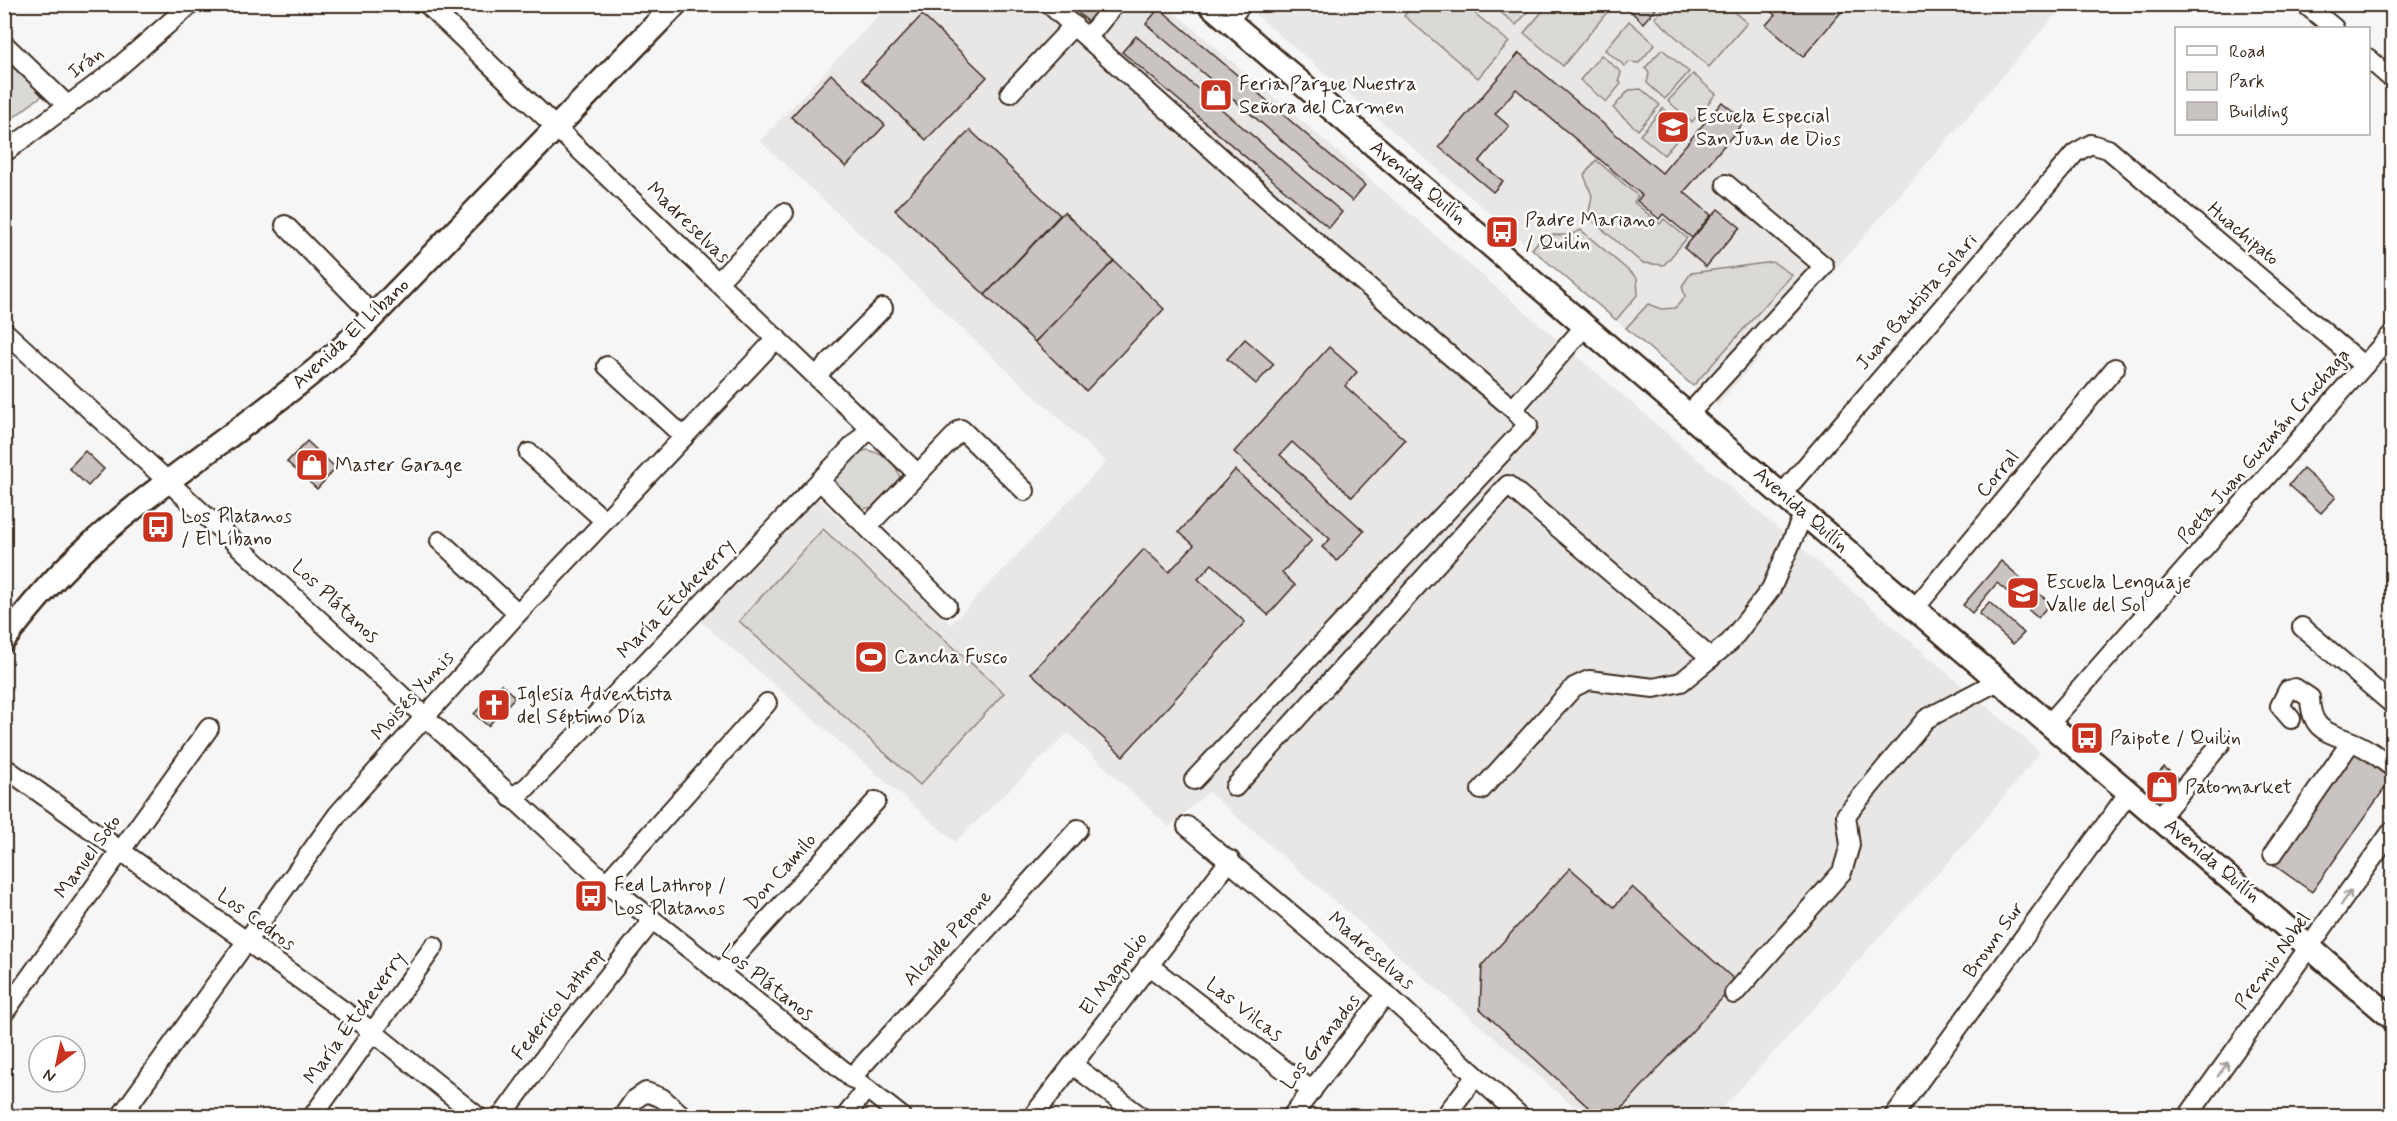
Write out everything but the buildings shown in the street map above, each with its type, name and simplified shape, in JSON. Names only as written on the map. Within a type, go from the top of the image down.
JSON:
[{"type":"main road","name":"Avenida El Líbano","points":[[4,640],[48,587],[88,546],[314,372],[374,316],[676,4]]},
{"type":"main road","name":"Avenida Quilín","points":[[1209,4],[1235,13],[1585,326],[2312,946],[2392,1018]]},
{"type":"street","name":"Irán","points":[[4,153],[114,71],[191,4]]},
{"type":"street","name":"Madreselvas","points":[[427,4],[918,474]]},
{"type":"street","points":[[1049,4],[1319,245],[1513,409],[1528,425],[1194,780]]},
{"type":"street","points":[[1088,37],[1115,4]]},
{"type":"street","points":[[2305,4],[2333,27]]},
{"type":"street","points":[[1010,93],[1074,25]]},
{"type":"street","points":[[4,44],[68,106]]},
{"type":"street","points":[[2370,60],[2392,79]]},
{"type":"street","name":"Huachipato","points":[[2091,144],[2108,149],[2364,366]]},
{"type":"street","name":"Juan Bautista Solari","points":[[1782,494],[2075,153],[2091,144]]},
{"type":"street","points":[[1689,414],[1824,266],[1726,184]]},
{"type":"street","points":[[718,282],[784,213]]},
{"type":"street","points":[[285,225],[374,316]]},
{"type":"street","points":[[816,376],[883,308]]},
{"type":"street","points":[[1513,409],[1585,326]]},
{"type":"street","name":"Los Plátanos","points":[[4,331],[606,883],[901,1116]]},
{"type":"street","name":"Poeta Juan Guzmán Cruchaga","points":[[2050,723],[2392,334]]},
{"type":"street","name":"Moisés Yunis","points":[[121,1116],[338,814],[518,613],[777,338]]},
{"type":"street","points":[[607,366],[684,437]]},
{"type":"street","name":"Corral","points":[[1916,608],[2115,368]]},
{"type":"street","name":"María Etcheverry","points":[[511,798],[527,787],[870,428]]},
{"type":"street","points":[[868,526],[961,429],[1025,491]]},
{"type":"street","points":[[529,453],[605,521]]},
{"type":"street","points":[[820,481],[947,606]]},
{"type":"street","points":[[1235,787],[1508,485],[1711,658]]},
{"type":"street","points":[[1481,790],[1574,687],[1589,680],[1654,688],[1681,682],[1730,642],[1771,589],[1804,513]]},
{"type":"street","points":[[440,541],[518,613]]},
{"type":"street","points":[[2301,627],[2392,704]]},
{"type":"street","points":[[1734,994],[1842,872],[1850,845],[1846,815],[1926,719],[2000,680]]},
{"type":"street","points":[[2291,719],[2280,706],[2288,690],[2295,688],[2310,698],[2313,719],[2322,729],[2336,738],[2360,745],[2392,767]]},
{"type":"street","points":[[606,883],[767,703]]},
{"type":"street","name":"Manuel Soto","points":[[4,1013],[209,728]]},
{"type":"street","points":[[2274,854],[2351,742]]},
{"type":"street","points":[[2160,817],[2221,743]]},
{"type":"street","name":"Los Cedros","points":[[4,767],[373,1032],[477,1116]]},
{"type":"street","name":"Brown Sur","points":[[1894,1116],[2130,791]]},
{"type":"street","name":"Don Camilo","points":[[719,974],[876,801]]},
{"type":"street","name":"Madreselvas","points":[[1187,826],[1386,994],[1520,1116]]},
{"type":"street","name":"Alcalde Pepone","points":[[851,1078],[1078,829]]},
{"type":"street","name":"Premio Nobel","points":[[2188,1116],[2312,946],[2392,831]]},
{"type":"street","name":"El Magnolio","points":[[1034,1116],[1230,860]]},
{"type":"street","name":"Federico Lathrop","points":[[502,1116],[561,1035],[652,921]]},
{"type":"street","name":"María Etcheverry","points":[[313,1116],[434,946]]},
{"type":"street","name":"Las Vilcas","points":[[1148,965],[1312,1091]]},
{"type":"street","name":"Los Granados","points":[[1292,1116],[1386,994]]},
{"type":"street","points":[[1073,1065],[1140,1116]]},
{"type":"street","points":[[1445,1116],[1476,1076]]},
{"type":"street","points":[[846,1116],[866,1089]]},
{"type":"street","points":[[622,1116],[634,1100],[646,1092],[662,1098],[683,1116]]},
{"type":"shaded area","points":[[888,5],[1166,5],[2040,752],[1966,843],[1715,1116],[1585,1116],[1208,792],[1169,827],[1068,733],[955,842],[697,618],[817,497],[951,624],[1106,462],[760,141]]},
{"type":"shaded area","name":"Escuela Especial San Juan de Dios","points":[[1244,5],[2064,5],[1717,406]]},
{"type":"green space","points":[[1613,4],[1563,66],[1524,33],[1548,5]]},
{"type":"green space","points":[[1667,4],[1728,5],[1747,23],[1709,67],[1655,18]]},
{"type":"green space","points":[[1413,5],[1465,5],[1509,42],[1478,78],[1404,16]]},
{"type":"green space","points":[[1492,5],[1534,5],[1516,25]]},
{"type":"green space","points":[[1629,21],[1655,44],[1639,63],[1629,62],[1625,66],[1605,50]]},
{"type":"green space","points":[[1662,49],[1689,72],[1665,99],[1647,83],[1649,73],[1645,68]]},
{"type":"green space","points":[[1601,55],[1621,72],[1619,80],[1621,84],[1606,102],[1580,80]]},
{"type":"green space","points":[[4,56],[44,94],[5,124],[4,124]]},
{"type":"green space","points":[[1693,74],[1716,94],[1692,122],[1668,101]]},
{"type":"green space","points":[[1641,89],[1660,105],[1638,130],[1613,108],[1629,90]]},
{"type":"green space","points":[[1663,108],[1687,128],[1664,155],[1640,135]]},
{"type":"green space","points":[[1596,160],[1638,196],[1634,202],[1660,224],[1664,219],[1687,238],[1664,265],[1642,263],[1588,217],[1592,196],[1584,175]]},
{"type":"green space","points":[[1581,230],[1637,278],[1638,294],[1616,320],[1532,249],[1544,235],[1569,235]]},
{"type":"green space","points":[[1773,262],[1792,275],[1693,386],[1626,328],[1648,304],[1661,309],[1675,308],[1685,297],[1682,286],[1691,273]]},
{"type":"green space","points":[[868,450],[893,463],[900,479],[872,507],[859,510],[832,482],[858,452]]},
{"type":"green space","name":"Cancha Fusco","points":[[823,529],[1004,693],[920,785],[739,621]]},
{"type":"place","name":"Feria Parque Nuestra Señora del Carmen","points":[[1216,95]]},
{"type":"place","name":"Escuela Especial San Juan de Dios","points":[[1673,127]]},
{"type":"place","name":"Padre Mariano / Quilin","points":[[1502,232]]},
{"type":"place","name":"Master Garage","points":[[312,465]]},
{"type":"place","name":"Los Platanos / El Líbano","points":[[158,527]]},
{"type":"place","name":"Escuela Lenguaje Valle del Sol","points":[[2023,593]]},
{"type":"place","name":"Cancha Fusco","points":[[871,657]]},
{"type":"place","name":"Iglesia Adventista del Séptimo Día","points":[[494,705]]},
{"type":"place","name":"Paipote / Quilin","points":[[2087,738]]},
{"type":"place","name":"Patomarket","points":[[2162,787]]},
{"type":"place","name":"Fed Lathrop / Los Platanos","points":[[591,896]]}]
